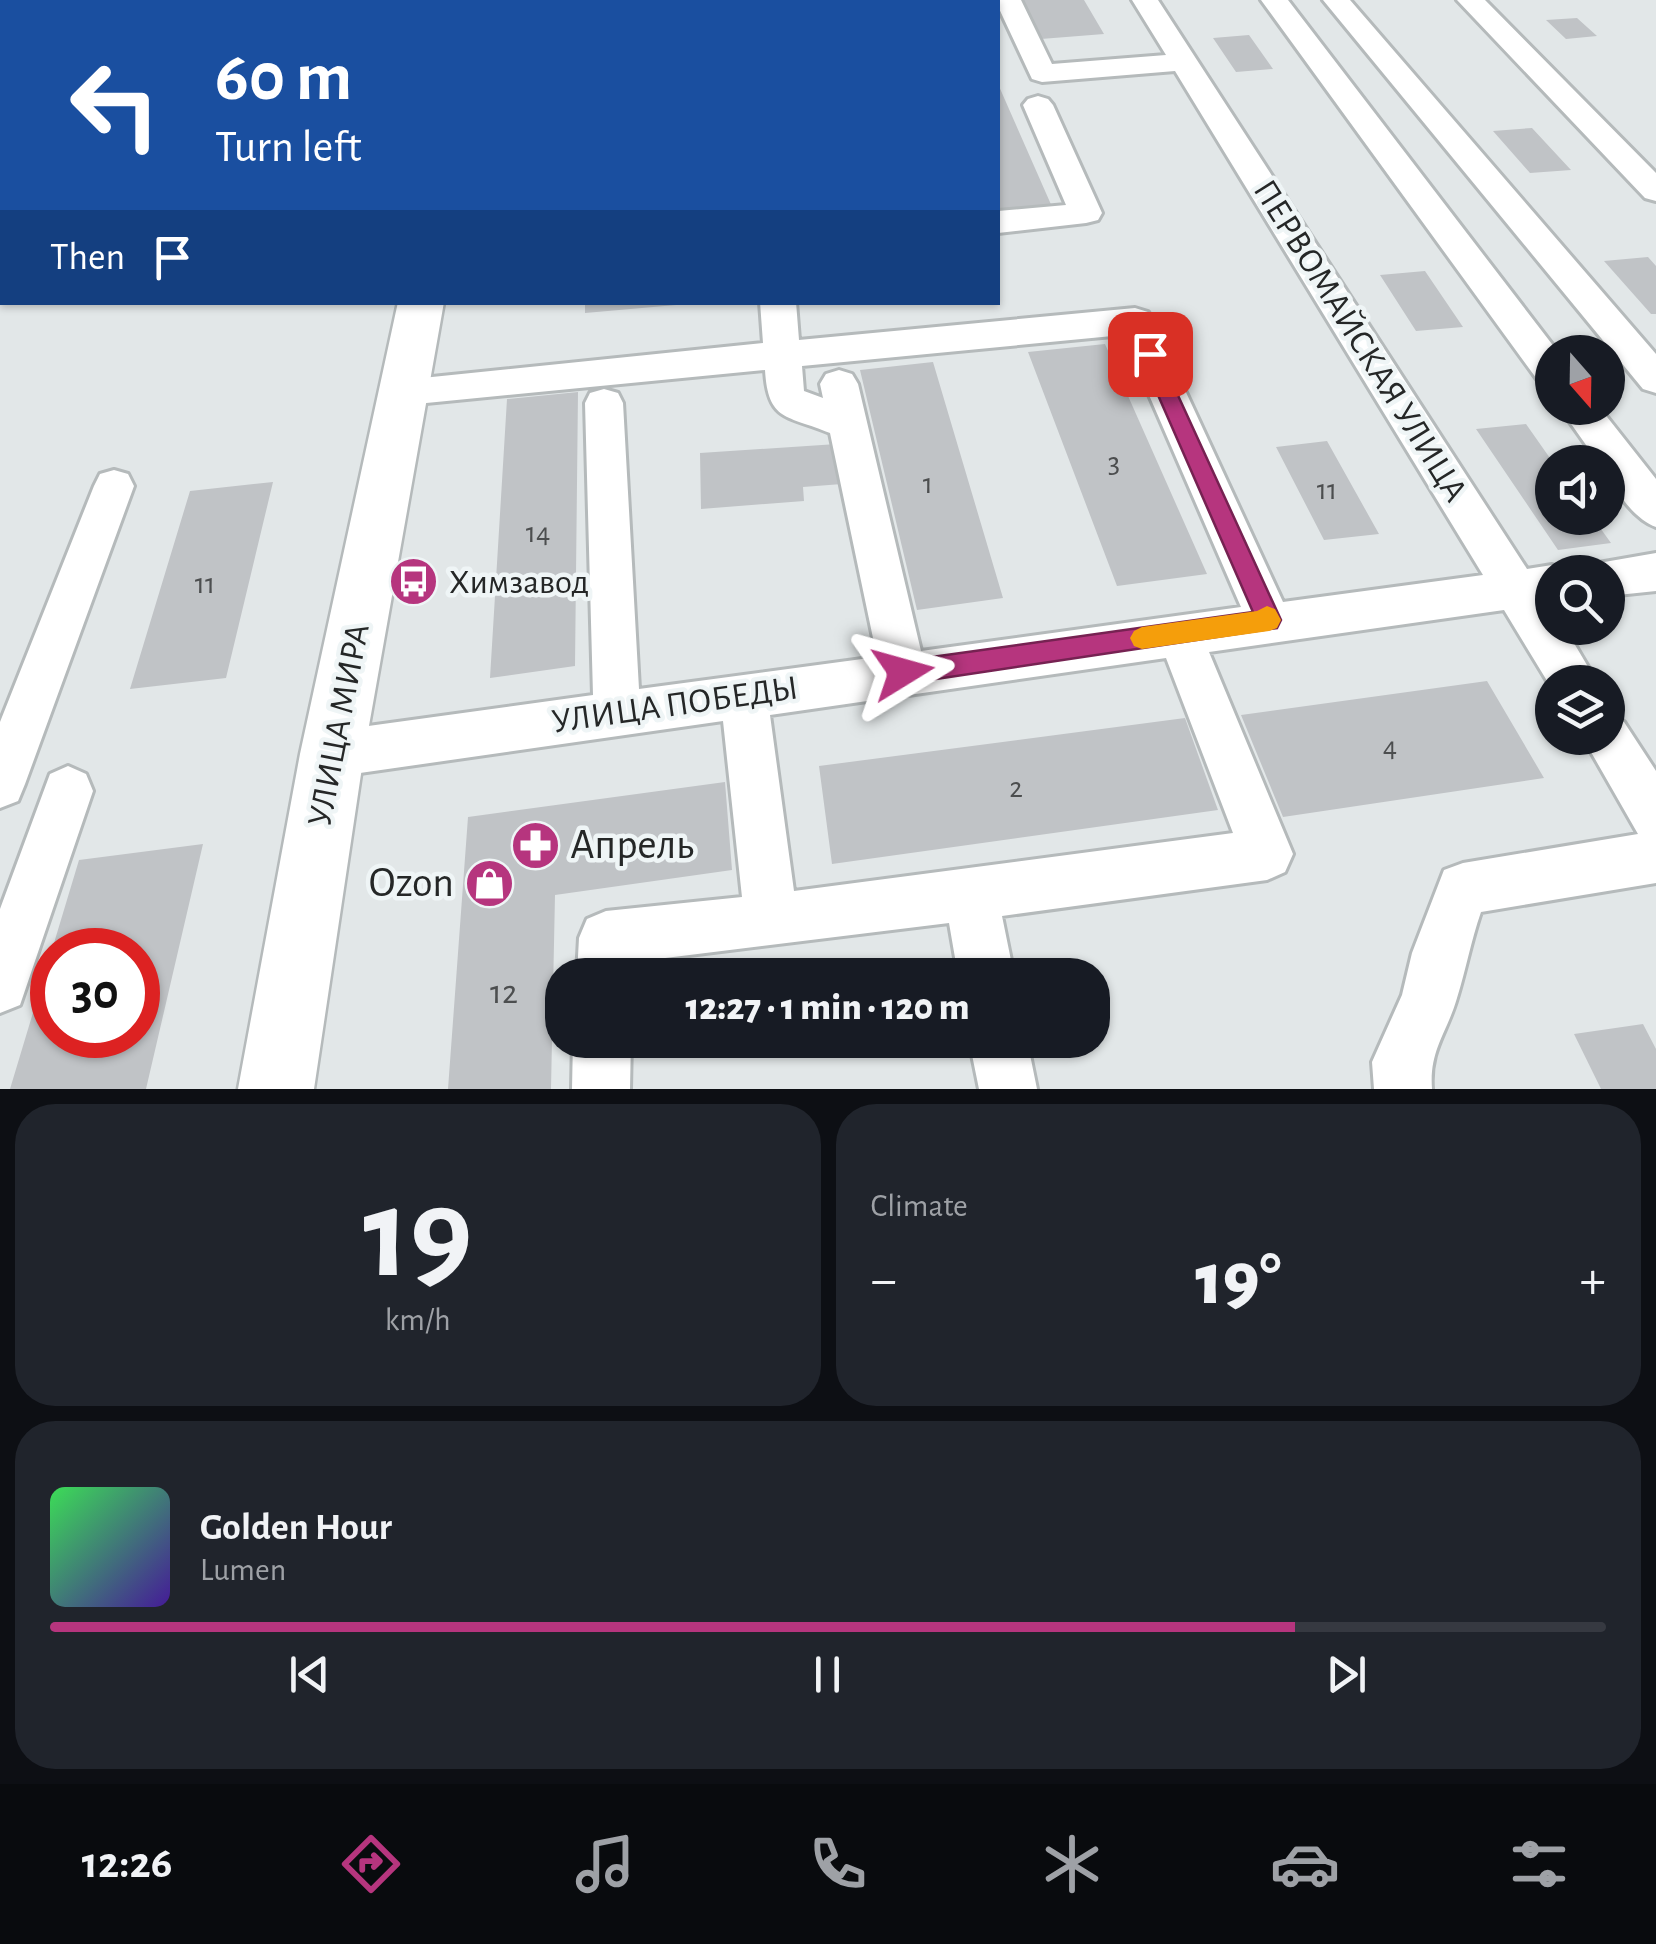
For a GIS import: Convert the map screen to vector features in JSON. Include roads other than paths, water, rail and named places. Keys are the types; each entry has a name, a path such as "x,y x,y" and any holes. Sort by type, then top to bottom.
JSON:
{"main road":[{"name":"УЛИЦА МИРА","path":"276,1089 332,754 420,305"}],"street":[{"path":"1008,0 1042,73 1184,62"},
{"name":"ПЕРВОМАЙСКАЯ УЛИЦА","path":"1145,0 1534,586 1567,665"},
{"path":"1274,0 1535,349"},
{"path":"1336,0 1656,379"},
{"path":"1470,0 1656,191"},
{"path":"1000,222 1086,213 1038,104"},
{"path":"778,305 786,399 843,404 903,672"},
{"path":"406,391 1135,321 1269,620"},
{"path":"604,403 617,713"},
{"path":"1593,425 1656,510"},
{"path":"0,784 114,486"},
{"path":"1625,575 1656,572"},
{"name":"УЛИЦА ПОБЕДЫ","path":"332,754 1269,620 1534,586"},
{"path":"605,958 606,938 971,896 1267,854 1178,633"},
{"path":"744,695 771,921"},
{"path":"1618,755 1656,816"},
{"path":"0,985 68,791"},
{"path":"1403,1089 1401,1062 1429,999 1439,953 1463,889 1656,857"},
{"path":"971,896 983,958"},
{"path":"601,1089 602,1058"},
{"path":"1002,1058 1008,1089"}],"place":[{"name":"Химзавод","path":"414,582"},
{"name":"Апрель","path":"535,845"},
{"name":"Ozon","path":"489,883"}]}
